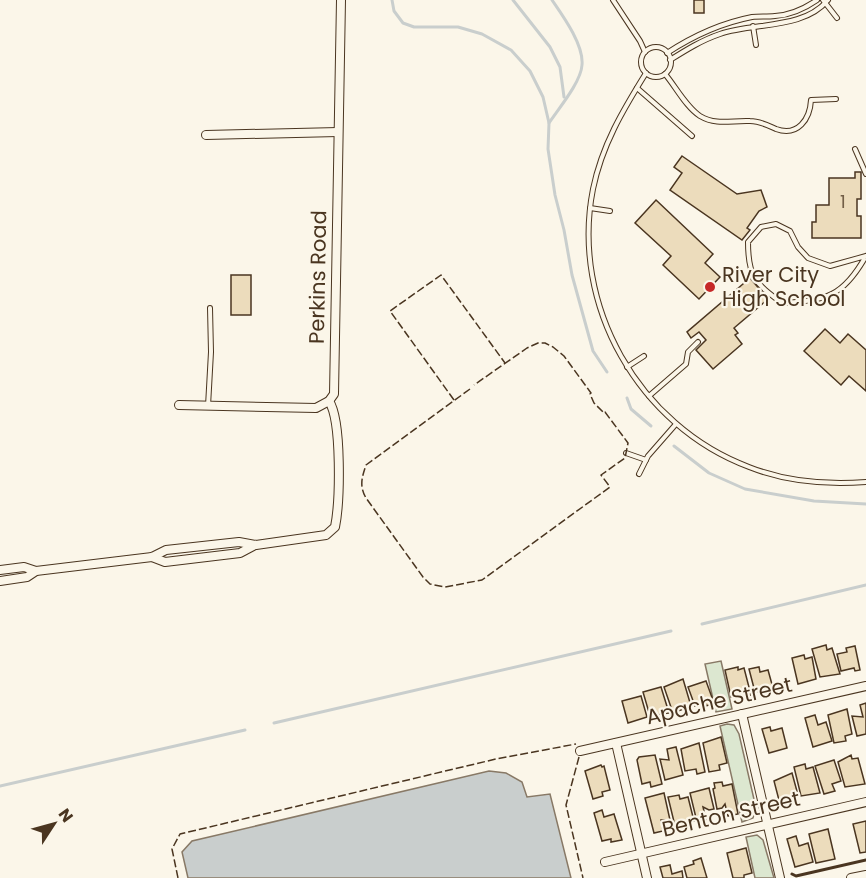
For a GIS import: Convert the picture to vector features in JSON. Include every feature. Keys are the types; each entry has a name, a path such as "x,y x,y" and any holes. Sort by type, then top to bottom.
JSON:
{"street":[{"name":"Perkins Road","path":"328,401 334,394 341,0"},
{"path":"206,135 338,132"},
{"path":"0,570 24,567 36,571 152,557 165,562 240,553 256,545 326,535 335,527 338,510 337,435 333,408 328,401 316,408 179,405"},
{"path":"0,581 27,577 36,571"},
{"name":"Apache Street","path":"580,751 866,686"},
{"path":"742,714 780,878"},
{"path":"616,743 647,878"},
{"name":"Benton Street","path":"605,862 866,802"},
{"path":"851,878 866,875"}],"lane":[{"path":"613,0 645,52"},
{"path":"667,53 700,33 725,24 754,17 801,11 817,0"},
{"path":"670,60 718,34 797,20 813,12 825,1 837,18"},
{"path":"753,26 756,45"},
{"path":"658,48 667,53 670,66 664,74 655,77 646,73 641,65 645,52 658,48"},
{"path":"646,73 624,107 606,143 590,208 589,246 595,291 606,325 627,367 649,396 676,424 698,441 724,456 764,472 811,482 866,482"},
{"path":"664,74 698,115 710,121 725,123 749,120 762,122 778,130 794,129 804,123 807,118 811,100 836,99"},
{"path":"637,88 692,136"},
{"path":"855,149 866,174"},
{"path":"590,208 610,211"},
{"path":"776,224 790,231 798,247 808,258 830,266 866,256 855,275 838,292 817,301 782,303 761,287 748,266 748,242 760,227 776,224"},
{"path":"208,406 211,352 210,308"},
{"path":"649,396 686,364 688,352 698,342"},
{"path":"627,367 644,356"},
{"path":"639,474 646,460 676,424"},
{"path":"626,453 646,460"}],"green space":[{"path":"721,661 732,709 716,712 705,664"},
{"path":"734,725 739,734 756,808 753,818 742,822 720,726"},
{"path":"757,835 763,840 774,878 755,878 746,837"}],"shaded area":[{"path":"489,771 506,773 522,782 527,797 550,794 571,878 188,878 182,852 192,841"}],"building":[{"path":"694,0 704,0 704,13 694,13"},
{"path":"682,156 737,194 761,190 767,207 759,211 747,228 750,230 742,240 670,190 682,173 674,167"},
{"path":"855,172 861,172 861,199 857,199 857,216 861,216 861,238 812,238 812,222 816,222 816,205 829,205 829,178 855,178"},
{"path":"656,200 713,254 705,263 720,277 699,299 663,265 671,256 635,223"},
{"path":"231,275 251,275 251,315 231,315"},
{"path":"750,278 768,299 734,328 738,333 735,335 742,344 713,369 696,350 706,340 699,332 691,338 687,332"},
{"path":"825,329 840,343 848,334 866,350 866,391 849,376 841,385 804,351"},
{"path":"826,645 827,650 832,648 840,674 820,677 812,649"},
{"path":"855,646 860,670 855,671 854,668 841,671 837,654 847,652 846,648"},
{"path":"804,655 805,659 812,657 816,679 798,684 792,658"},
{"path":"738,667 738,670 744,668 751,695 731,697 725,670"},
{"path":"759,667 760,672 768,670 773,688 755,692 749,669"},
{"path":"683,679 691,706 673,713 664,687"},
{"path":"706,681 714,703 706,706 705,702 695,706 688,687"},
{"path":"661,687 669,713 650,716 643,692"},
{"path":"641,696 647,717 628,723 622,701"},
{"path":"866,703 866,734 857,736 852,716 863,717 860,705"},
{"path":"847,709 852,734 845,736 846,741 834,743 828,715"},
{"path":"815,715 818,725 826,722 832,741 813,747 805,718"},
{"path":"770,727 771,731 782,728 787,748 769,753 762,729"},
{"path":"721,737 727,763 719,765 720,770 709,772 703,743"},
{"path":"699,743 705,772 697,774 696,769 685,771 681,749"},
{"path":"676,747 683,775 665,780 660,759 669,760 667,749"},
{"path":"655,755 662,784 651,787 650,782 642,784 637,760 639,757"},
{"path":"851,755 852,759 858,758 865,784 845,787 838,762"},
{"path":"834,760 841,781 832,784 835,791 824,794 815,766"},
{"path":"805,764 806,769 813,767 820,793 801,796 794,767"},
{"path":"604,766 610,790 602,792 603,796 593,799 585,771"},
{"path":"792,773 798,795 787,798 788,802 780,804 774,781"},
{"path":"722,782 723,786 732,784 738,814 728,816 725,804 722,808 717,809 714,783"},
{"path":"709,788 714,809 709,810 703,807 706,820 697,822 690,793"},
{"path":"664,793 670,820 661,820 663,831 654,833 645,798"},
{"path":"679,795 680,799 688,797 694,821 691,824 675,826 668,797"},
{"path":"602,810 604,817 614,814 622,840 602,841 594,813"},
{"path":"866,821 866,852 860,853 853,824"},
{"path":"828,829 835,859 816,863 809,834"},
{"path":"796,836 799,846 808,843 813,862 795,867 787,839"},
{"path":"746,848 752,873 744,875 744,878 733,878 727,853"},
{"path":"701,858 707,878 687,878 684,867 694,864 693,861"},
{"path":"670,865 672,874 682,871 683,878 663,878 660,867"}],"waterway":[{"path":"392,0 394,11 403,23 414,27 458,27 482,34 511,50 530,71 543,97 549,123 548,149 572,275 593,351 607,372"},
{"path":"513,0 550,47 560,67 564,97"},
{"path":"549,123 574,87 582,65 582,57 576,40 552,0"},
{"path":"627,398 631,409 651,426"},
{"path":"674,446 709,473 745,489 814,501 866,504"},
{"path":"702,624 866,585"},
{"path":"274,723 671,631"},
{"path":"0,786 245,730"}],"fence":[{"path":"454,400 390,311 441,275 505,363"},
{"path":"470,389 366,465 363,474 362,489 366,498 423,577 430,584 445,587 482,580 610,487 601,475 625,458 628,443 605,412 594,403 591,393 564,356 545,343 538,343 527,348 474,385"},
{"path":"178,878 172,849 180,834 496,759 576,744"},
{"path":"579,757 566,805 583,878"}],"wall":[{"path":"792,874 796,876 866,860"}],"place":[{"name":"River City High School","path":"710,287"}]}
